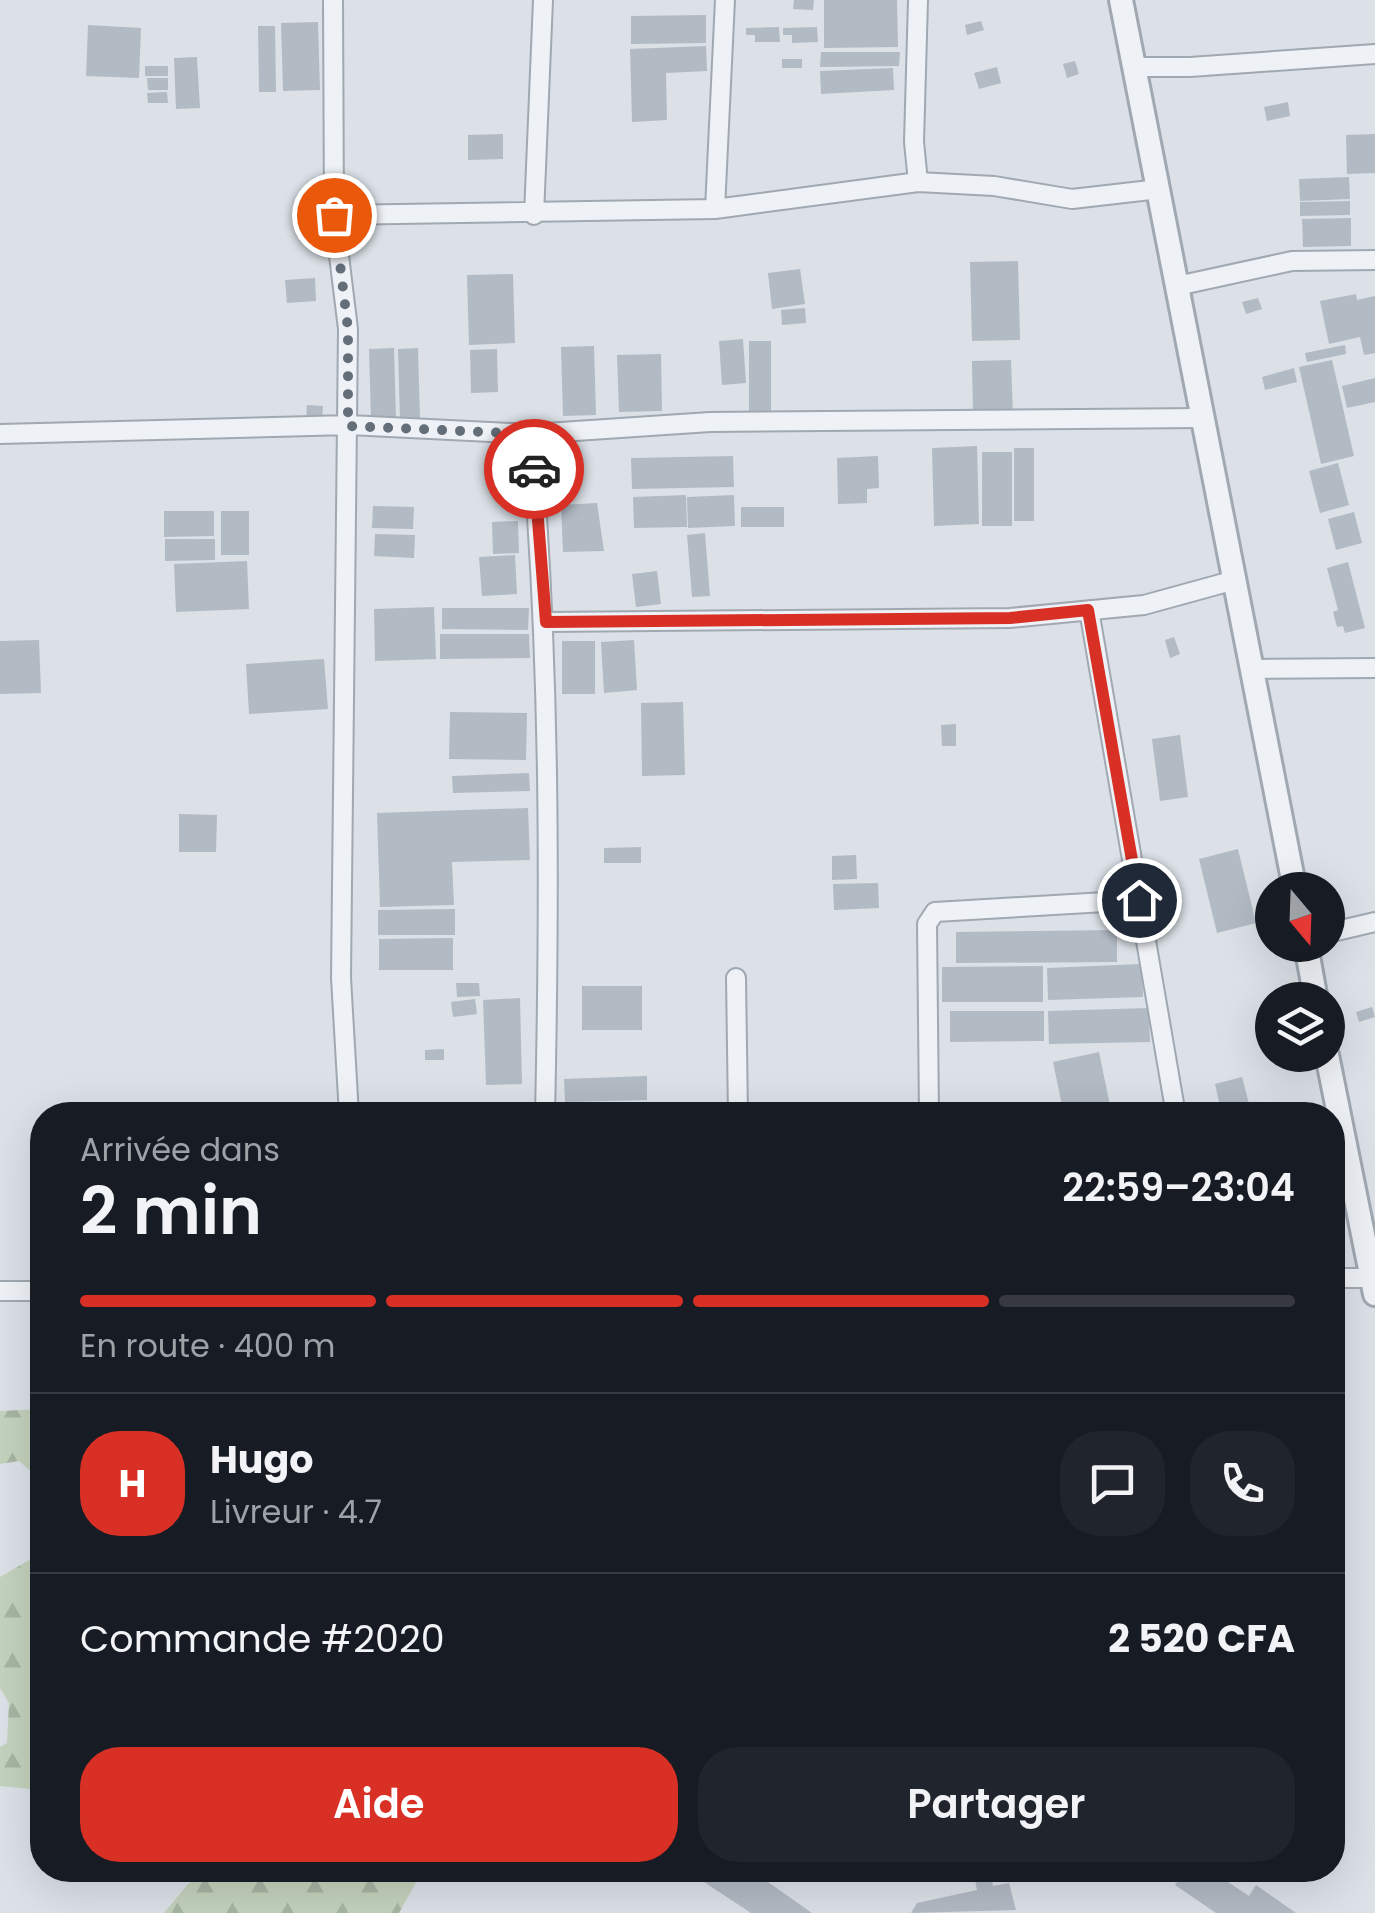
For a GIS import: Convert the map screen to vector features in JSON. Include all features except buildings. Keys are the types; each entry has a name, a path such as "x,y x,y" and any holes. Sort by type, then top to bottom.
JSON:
{"street":[{"path":"333,0 334,215 348,329 341,978 348,1102"},
{"path":"534,215 543,0"},
{"path":"715,209 724,0"},
{"path":"918,0 914,142 918,182"},
{"path":"1121,0 1292,872"},
{"path":"1134,67 1190,68 1375,54"},
{"path":"334,215 534,215 715,209 918,182 994,186 1072,199 1160,190"},
{"path":"1177,286 1292,261 1375,260"},
{"path":"0,434 348,426 531,434 710,422 1204,418"},
{"path":"531,434 546,622 551,855 545,1102"},
{"path":"546,622 1010,618 1144,604 1235,580"},
{"path":"1088,610 1174,1102"},
{"path":"1253,669 1375,668"},
{"path":"929,1102 928,924 936,912 1139,900"},
{"path":"1345,928 1375,922"},
{"path":"736,978 738,1102"},
{"path":"1331,1072 1337,1102"},
{"path":"1345,1142 1373,1286 1345,1281"},
{"path":"0,1292 30,1291"}],"green space":[{"path":"30,1410 30,1471 19,1461 0,1464 0,1411"},
{"path":"30,1560 30,1789 0,1786 0,1747 7,1743 9,1703 0,1688 0,1577"},
{"path":"416,1882 399,1913 164,1913 188,1884"}],"way so far":[{"path":"334,215 348,329 348,426 531,434 534,469"}],"route":[{"path":"534,469 546,622 1010,618 1088,610 1139,900"}]}
